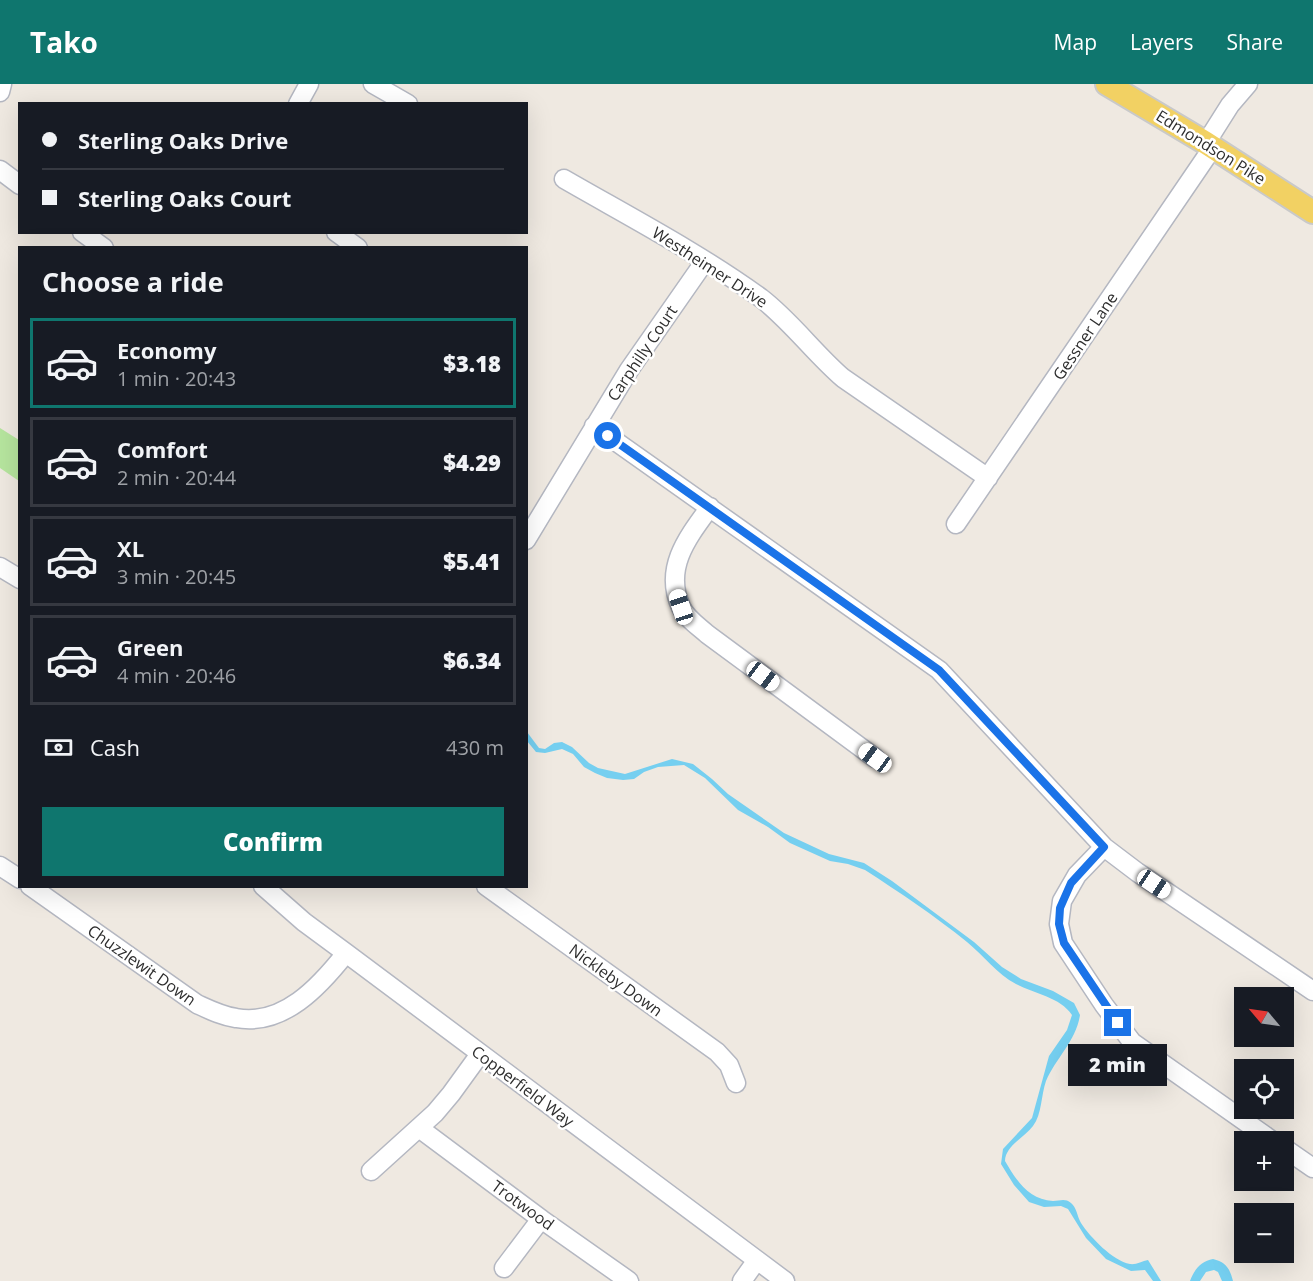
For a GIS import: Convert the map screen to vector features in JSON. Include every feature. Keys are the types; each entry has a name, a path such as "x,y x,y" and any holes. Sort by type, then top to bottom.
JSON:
{"main road":[{"name":"Edmondson Pike","path":"1107,84 1210,145 1313,212"}],"street":[{"path":"0,92 2,84"},
{"path":"299,102 309,84"},
{"path":"373,84 404,102"},
{"name":"Gessner Lane","path":"956,524 1210,145 1230,105 1248,84"},
{"path":"0,170 18,184"},
{"name":"Westheimer Drive","path":"564,179 705,261 773,308 824,362 843,378 988,478"},
{"path":"85,234 101,246"},
{"path":"339,234 355,246"},
{"name":"Carphilly Court","path":"528,537 647,342 705,261"},
{"path":"594,426 939,670 1104,847 1137,872 1313,991"},
{"path":"710,507 688,537 678,558 675,583 681,607 688,617 707,634 875,758"},
{"path":"0,567 18,578"},
{"path":"1104,847 1077,875 1062,901 1059,924 1064,943 1104,1005 1132,1042 1258,1131"},
{"path":"0,866 18,878"},
{"name":"Chuzzlewit Down","path":"33,888 197,1004 238,1019 269,1017 283,1012 330,974 346,953"},
{"name":"Copperfield Way","path":"265,888 346,953 785,1281"},
{"name":"Nickleby Down","path":"489,888 717,1052 729,1065 736,1083"},
{"path":"371,1171 444,1103 480,1054"},
{"name":"Trotwood","path":"419,1128 629,1281"},
{"path":"1294,1155 1313,1168"},
{"path":"504,1268 541,1219"},
{"path":"742,1281 757,1260"}],"green space":[{"path":"0,428 18,439 18,480 0,468"}],"water":[{"path":"528,733 539,748 545,749 554,743 562,742 572,747 598,768 625,774 672,759 693,764 728,794 784,833 829,854 864,863 974,942 1002,967 1021,979 1053,991 1074,1003 1080,1015 1078,1024 1046,1081 1036,1121 1008,1151 1005,1161 1019,1182 1030,1193 1044,1200 1069,1201 1075,1207 1085,1229 1102,1248 1130,1264 1148,1260 1161,1281 1153,1281 1145,1270 1131,1271 1106,1259 1086,1238 1068,1209 1061,1206 1044,1207 1029,1202 1014,1185 1001,1164 1003,1149 1032,1118 1049,1056 1067,1030 1072,1015 1067,1009 1054,1000 1009,980 955,932 865,870 830,861 790,843 738,810 705,778 684,765 658,767 634,779 623,780 607,778 595,773 584,767 573,754 562,749 545,753 536,752 528,742"},
{"path":"1213,1259 1227,1267 1233,1281 1222,1281 1218,1272 1214,1270 1206,1272 1200,1281 1190,1281 1199,1267"}],"route":[{"path":"608,436 939,670 1104,847 1077,875 1066,891 1060,908 1059,924 1064,943 1118,1023"}]}
